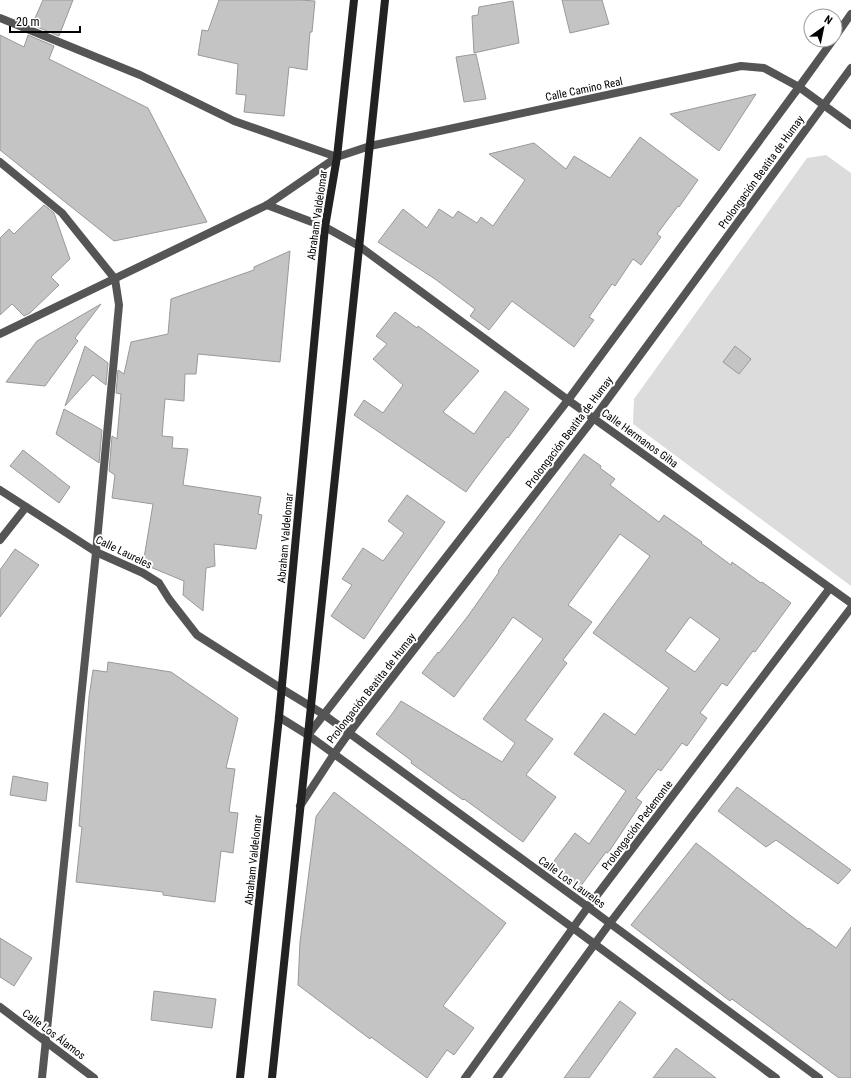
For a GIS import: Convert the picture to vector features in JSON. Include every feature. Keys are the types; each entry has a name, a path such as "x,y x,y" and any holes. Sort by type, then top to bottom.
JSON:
{"main road":[{"name":"Abraham Valdelomar","path":"240,1078 282,689 325,227 337,157 354,0"},
{"path":"272,1078 385,0"}],"street":[{"path":"843,25 851,14"},
{"path":"1,20 140,75 234,122 337,157"},
{"name":"Prolongación Beatita de Humay","path":"308,735 568,400 826,48"},
{"name":"Calle Camino Real","path":"0,334 267,205 337,157 370,146 741,66 764,68 799,87 851,125"},
{"name":"Prolongación Beatita de Humay","path":"300,806 334,754 594,418 851,68"},
{"path":"0,162 62,213 115,279 119,305 96,552 42,1078"},
{"name":"Calle Hermanos Giha","path":"267,205 325,227 359,246 568,400 851,603"},
{"name":"Calle Laureles","path":"0,490 96,552 143,573 160,583 169,599 197,635 310,707"},
{"path":"0,540 26,507"},
{"name":"Prolongación Pedemonte","path":"465,1078 588,907 830,588"},
{"path":"497,1078 610,923 851,608"},
{"name":"Calle Los Laureles","path":"310,707 323,714 610,923 819,1078"},
{"path":"279,717 308,735 776,1078"},
{"name":"Calle Los Álamos","path":"0,1007 94,1078"}],"shaded area":[{"path":"826,155 851,173 851,586 633,424 634,399 807,158"}],"building":[{"path":"43,0 73,0 59,36 32,25"},
{"path":"219,0 315,1 312,32 310,32 307,70 289,67 284,116 244,112 246,95 236,94 238,64 198,55 202,30 208,31"},
{"path":"562,0 602,0 609,24 570,33"},
{"path":"513,1 519,43 474,53 472,16 478,15 479,7"},
{"path":"0,35 24,47 28,35 54,46 49,59 148,108 207,222 114,241 0,150"},
{"path":"476,54 486,99 464,102 456,57"},
{"path":"756,94 719,151 670,114"},
{"path":"640,137 698,180 657,234 661,237 641,265 633,259 615,286 612,284 589,317 594,320 574,347 512,301 489,330 470,316 475,309 435,279 378,242 403,209 427,228 439,209 453,218 458,211 477,223 481,217 493,226 525,180 489,154 534,143 566,169 574,156 610,178"},
{"path":"44,205 54,213 70,259 51,277 59,285 30,313 24,316 12,304 0,315 0,238 9,229 14,234"},
{"path":"290,251 280,362 198,354 196,374 185,374 184,401 165,399 162,436 173,437 172,448 188,449 183,485 261,497 258,514 262,515 256,549 214,544 215,566 206,568 203,611 183,595 184,581 143,564 153,504 112,498 115,475 109,471 112,436 117,439 121,394 116,393 118,370 124,374 131,342 168,334 171,299 254,270 254,267"},
{"path":"101,304 75,338 78,341 45,386 6,382 37,341"},
{"path":"395,312 417,328 418,326 479,371 443,412 474,434 505,391 529,409 466,492 354,415 364,400 383,413 403,385 373,359 387,344 376,336"},
{"path":"85,346 108,363 106,385 93,375 65,406"},
{"path":"735,346 751,359 739,374 723,362"},
{"path":"64,409 102,430 99,463 56,434"},
{"path":"23,450 70,487 59,503 10,466"},
{"path":"584,454 601,466 600,468 615,479 610,485 659,522 664,515 731,565 732,562 791,603 755,652 753,651 727,686 722,683 700,713 707,718 687,746 682,743 661,771 658,769 636,798 642,802 608,853 606,852 580,887 551,865 575,833 589,844 626,791 574,754 604,713 635,735 669,688 593,633 650,556 620,534 568,605 592,622 563,660 567,663 525,720 553,739 526,775 556,797 523,842 411,763 412,761 376,734 401,701 502,762 515,743 483,719 543,639 513,617 454,697 422,673 468,616 499,572 498,571","holes":["690,617 720,639 695,672 665,651"]},
{"path":"407,495 445,522 364,639 331,616 352,585 342,579 363,548 383,561 404,533 388,521"},
{"path":"15,549 39,565 0,617 0,570"},
{"path":"108,662 171,672 238,718 226,768 235,769 229,812 238,813 233,853 221,851 215,902 163,895 163,892 76,882 82,827 79,826 89,697 93,670 107,672"},
{"path":"13,776 48,783 46,801 10,795"},
{"path":"737,787 851,870 838,884 776,840 766,847 718,811"},
{"path":"334,792 506,923 443,1006 474,1028 454,1055 447,1050 427,1078 371,1037 370,1039 298,985 300,942 316,817"},
{"path":"696,843 808,929 809,928 836,948 851,927 851,1078 839,1078 732,999 730,1001 631,925"},
{"path":"0,938 32,958 14,986 0,977"},
{"path":"154,991 216,999 212,1028 151,1020"},
{"path":"620,1001 636,1013 589,1078 564,1078"},
{"path":"676,1048 716,1078 653,1078"}]}
